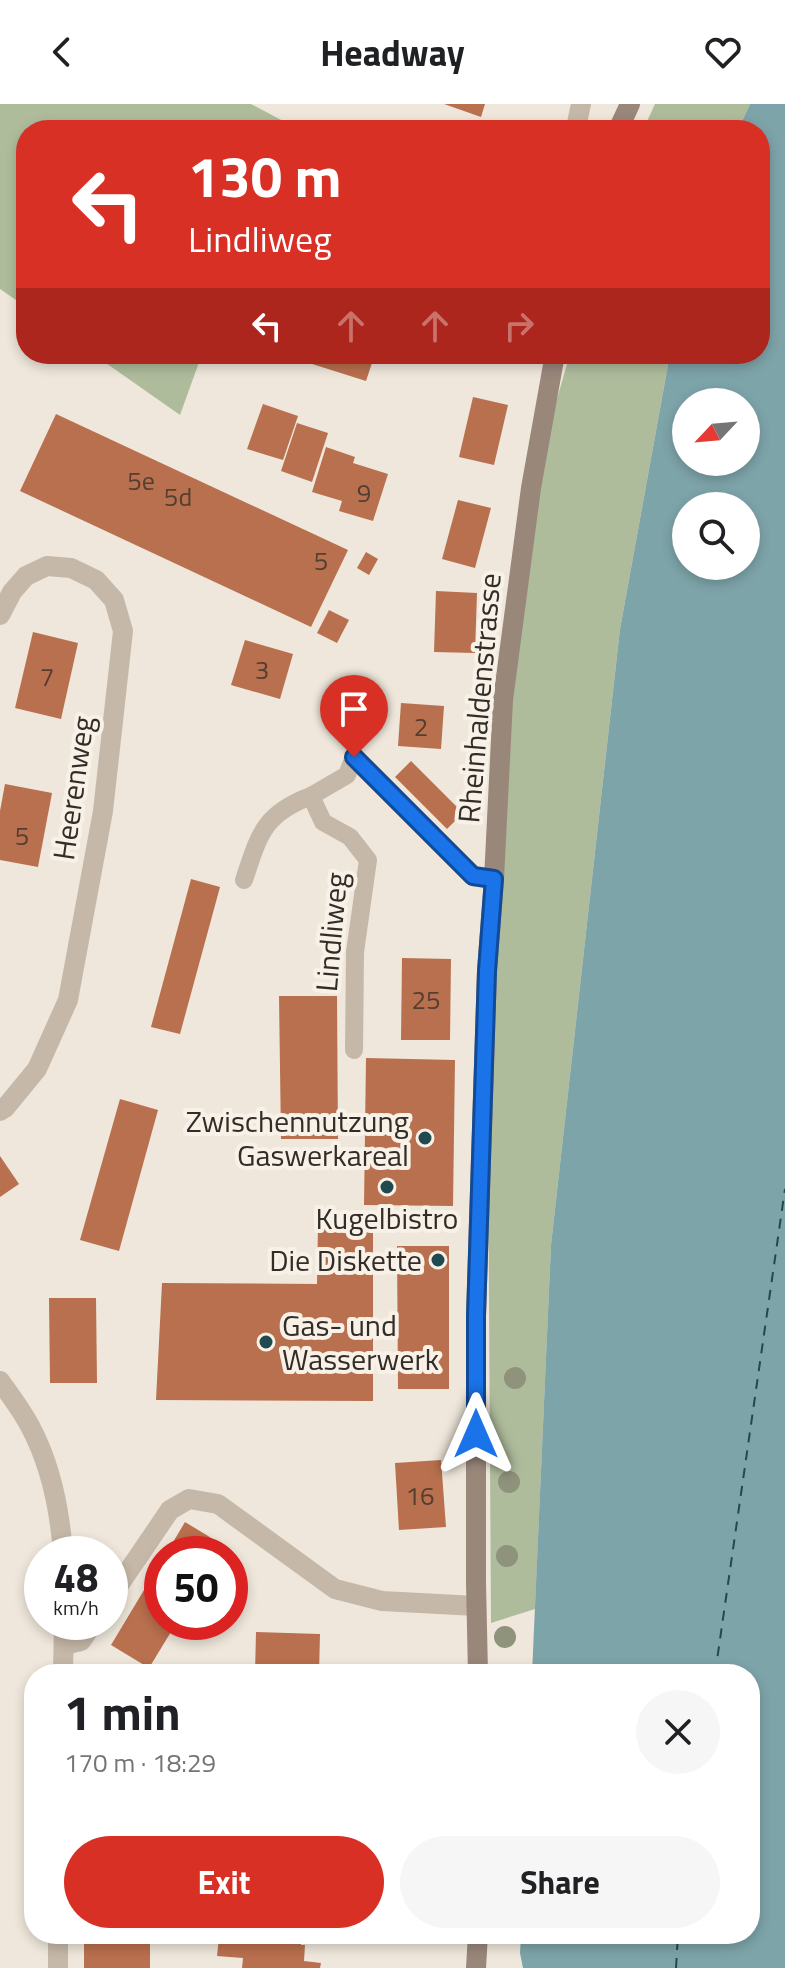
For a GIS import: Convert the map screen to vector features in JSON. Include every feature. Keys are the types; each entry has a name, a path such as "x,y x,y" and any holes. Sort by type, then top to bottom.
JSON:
{"main road":[{"name":"Rheinhaldenstrasse","path":"478,1664 476,1316 487,971 503,700 531,488 553,364"},
{"path":"476,1968 477,1944"}],"street":[{"name":"Heerenweg","path":"0,615 12,592 26,576 47,566 71,568 96,580 114,600 123,631 103,811 68,1000 37,1069 0,1111"},
{"path":"354,757 473,876 494,879"},
{"path":"0,1381 31,1428 52,1483 62,1536"},
{"path":"128,1572 170,1510 189,1499 218,1504 335,1589 382,1601 476,1606"},
{"path":"63,1664 64,1640"},
{"path":"64,1645 82,1640"},
{"path":"58,1944 58,1968"}],"lane":[{"path":"244,880 263,828 284,807 311,796 347,775 354,757"},
{"name":"Lindliweg","path":"311,796 323,822 350,837 368,860 355,952 354,1050"}],"green space":[{"path":"0,104 251,104 281,120 16,120 16,300 0,289"},
{"path":"655,104 750,104 743,120 648,120"},
{"path":"107,364 198,364 180,415"},
{"path":"567,364 668,364 620,629 551,1245 535,1609 491,1623 487,971 531,488"}],"water":[{"path":"750,104 785,104 785,1968 523,1968 520,1944 760,1944 760,1664 532,1664 551,1245 620,629 668,364 770,364 770,120 743,120"}],"building":[{"path":"444,104 485,104 481,117"},
{"path":"312,364 372,364 366,381"},
{"path":"473,397 508,405 494,465 459,457"},
{"path":"263,404 298,416 283,460 247,449"},
{"path":"56,414 348,550 311,627 20,491"},
{"path":"297,423 328,433 312,482 281,471"},
{"path":"326,447 355,457 353,463 388,474 373,521 339,511 342,501 312,492"},
{"path":"458,500 491,508 475,568 442,559"},
{"path":"366,552 378,559 369,575 357,568"},
{"path":"436,591 477,593 475,653 434,652"},
{"path":"329,610 349,620 337,643 317,633"},
{"path":"33,632 78,643 61,719 15,708"},
{"path":"245,640 293,654 280,699 231,685"},
{"path":"401,703 444,706 441,749 398,746"},
{"path":"411,761 463,813 447,829 395,777"},
{"path":"5,784 52,793 38,867 0,860 0,811"},
{"path":"191,879 220,887 180,1034 151,1027"},
{"path":"402,958 451,959 450,1040 401,1040"},
{"path":"279,996 337,996 338,1139 281,1139"},
{"path":"366,1058 455,1060 453,1206 364,1205"},
{"path":"120,1099 158,1110 119,1251 80,1240"},
{"path":"0,1156 19,1184 0,1197"},
{"name":"Gas- und Wasserwerk","path":"318,1224 373,1224 373,1401 156,1400 162,1283 317,1284"},
{"path":"397,1246 449,1246 449,1389 398,1389"},
{"path":"49,1298 96,1298 97,1383 50,1383"},
{"path":"441,1460 446,1527 399,1530 395,1463"},
{"path":"185,1522 208,1536 177,1536"},
{"path":"144,1590 144,1640 166,1640 151,1664 142,1664 111,1645 114,1640 128,1640 128,1617"},
{"path":"256,1632 320,1634 319,1664 255,1664"},
{"path":"84,1944 150,1944 150,1968 84,1968"},
{"path":"218,1944 301,1944 305,1945 304,1961 321,1963 320,1968 242,1968 243,1958 217,1956"}],"ferry route":[{"path":"716,1664 785,1189"},
{"path":"676,1968 677,1944"}],"place":[{"name":"Zwischennutzung Gaswerkareal","path":"425,1138"},
{"name":"Kugelbistro","path":"387,1187"},
{"name":"Die Diskette","path":"438,1260"},
{"name":"Gas- und Wasserwerk","path":"266,1342"}],"route":[{"path":"354,757 473,876 494,879 487,971 476,1316 476,1434"}]}
